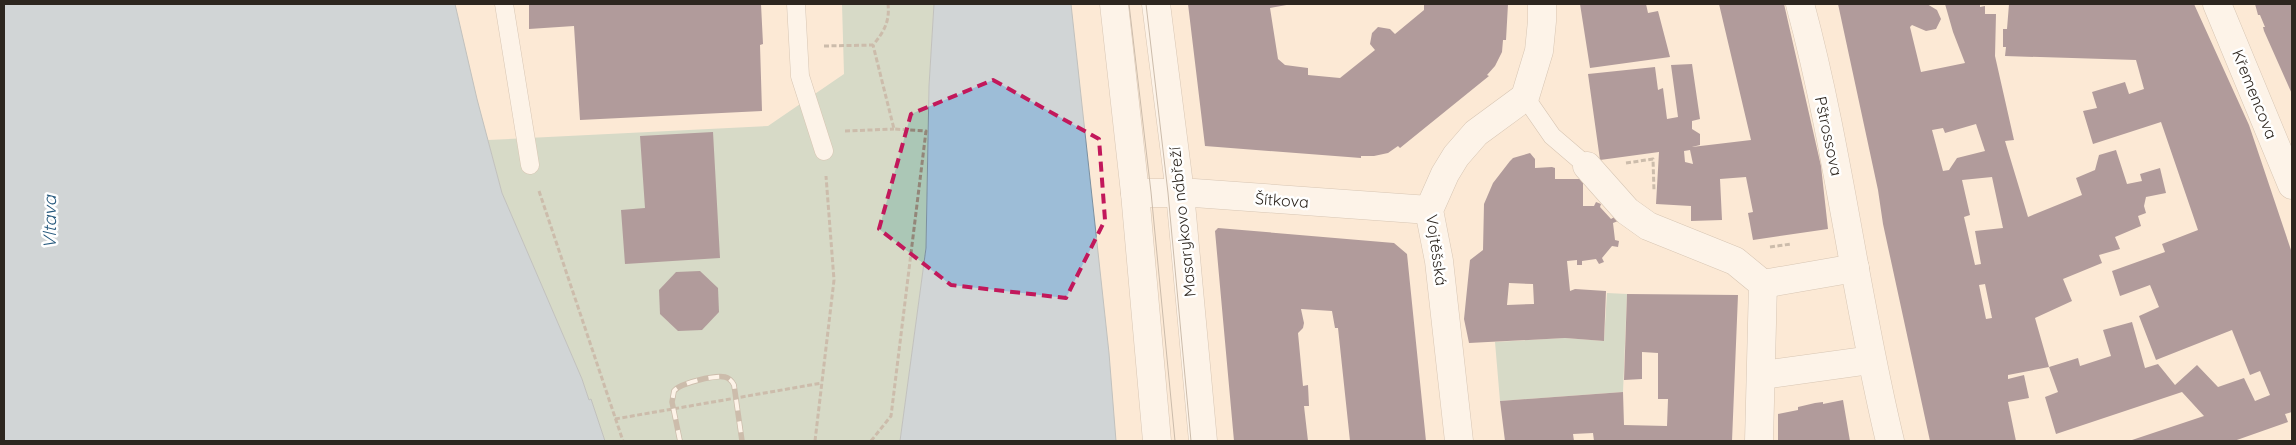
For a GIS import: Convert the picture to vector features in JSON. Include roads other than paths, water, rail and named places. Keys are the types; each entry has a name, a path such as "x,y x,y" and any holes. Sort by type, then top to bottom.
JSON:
{"street":[{"path":"1114,4 1135,193 1157,441"},
{"name":"Masarykovo nábřeží","path":"1156,4 1180,193 1203,441"},
{"path":"1525,97 1539,51 1542,4"},
{"name":"Pštrossova","path":"1800,4 1841,191 1871,360 1890,441"},
{"name":"Křemencova","path":"2217,4 2292,185"},
{"name":"Vojtěšská","path":"1459,441 1439,260 1429,210 1445,174 1456,156 1476,133 1525,97"},
{"path":"1587,166 1627,211 1648,226 1735,260 1764,284 1854,268"},
{"name":"Šítkova","path":"1135,193 1180,193 1429,210"},
{"path":"1760,441 1764,284"},
{"path":"1762,374 1871,360"}],"lane":[{"path":"504,4 530,165"},
{"path":"796,4 800,76 824,151"},
{"path":"1525,97 1552,136 1587,166"}],"water":[{"name":"Vltava","path":"4,4 455,4 477,99 502,193 582,379 589,400 591,399 605,441 4,441"},
{"path":"934,4 1071,4 1109,353 1116,441 900,441 926,248 929,86"}],"tram line":[{"path":"1129,4 1151,192 1175,441"},
{"path":"1146,4 1168,193 1191,441"}],"railway":[{"path":"680,441 672,402 674,391 683,385 706,378 720,377 728,378 734,385 742,441"}]}
